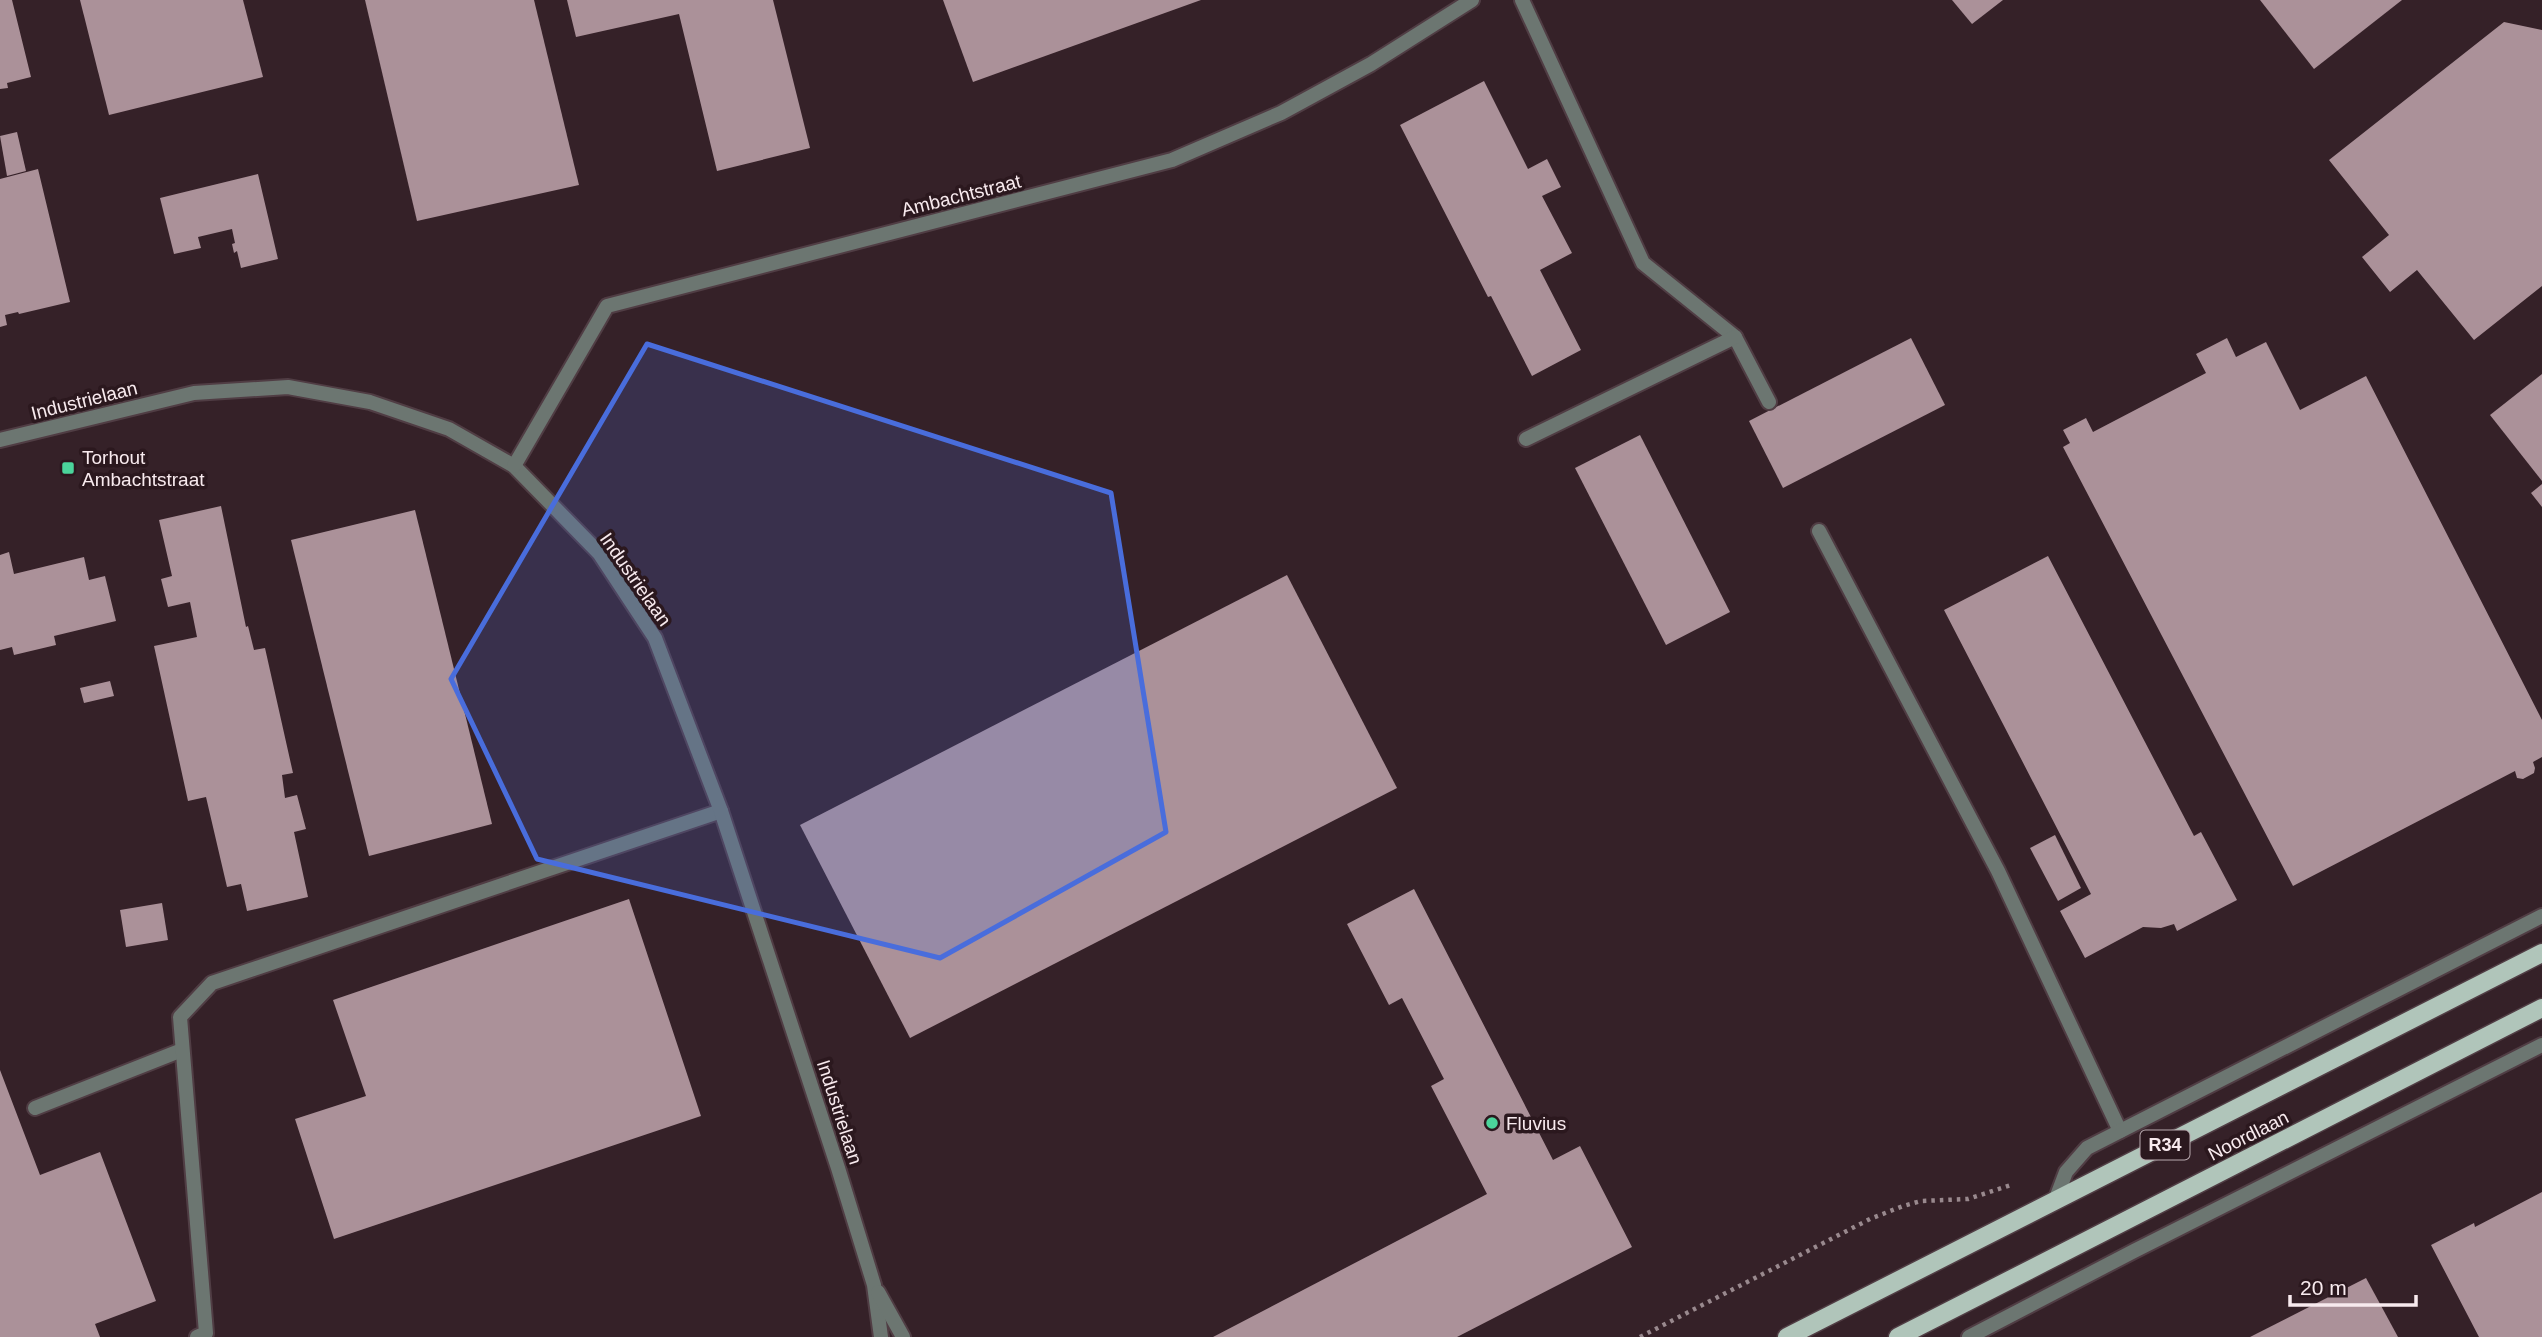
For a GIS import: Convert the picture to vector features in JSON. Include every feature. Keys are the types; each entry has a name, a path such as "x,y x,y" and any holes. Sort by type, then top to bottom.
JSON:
{"main road":[{"name":"Noordlaan","path":"1787,1337 2542,953"},
{"name":"Noordlaan","path":"1898,1337 2542,1007"}],"street":[{"name":"Ambachtstraat","path":"514,466 607,306 1172,160 1281,113 1371,64 1472,0"},
{"path":"1522,0 1643,262 1735,337 1769,402"},
{"path":"1526,439 1735,337"},
{"name":"Industrielaan","path":"0,440 194,393 288,387 370,402 449,429 514,466 599,553 655,638 721,811 834,1154 874,1285 881,1337"},
{"path":"1818,531 1998,871 2120,1131"},
{"path":"197,1337 206,1333 180,1017 212,983 721,811"},
{"path":"2055,1201 2066,1172 2087,1148 2542,916"},
{"path":"1969,1337 2542,1045"},
{"path":"35,1108 183,1050"},
{"name":"Industrielaan","path":"874,1285 903,1337"}],"path":[{"path":"1640,1337 1870,1219 1903,1206 1921,1201 1968,1199 2018,1182 2066,1172"}],"highlighted area":[{"path":"647,344 1111,493 1166,832 940,958 537,859 451,679"}],"building":[{"path":"0,0 12,0 31,77 7,83 8,88 0,89"},
{"path":"80,0 243,0 263,77 109,115"},
{"path":"365,0 534,0 579,185 417,221"},
{"path":"567,0 773,0 810,148 717,171 679,14 576,37"},
{"path":"943,0 1201,0 973,82"},
{"path":"1952,0 2003,0 1972,24"},
{"path":"2260,0 2402,0 2314,69"},
{"path":"2504,22 2542,30 2542,286 2474,340 2417,270 2390,292 2362,257 2389,235 2329,160"},
{"path":"1484,81 1528,169 1547,159 1561,187 1542,196 1572,253 1540,270 1581,350 1532,376 1491,296 1488,297 1400,125"},
{"path":"17,132 26,171 7,176 0,136"},
{"path":"38,169 70,302 5,315 7,325 0,327 0,179"},
{"path":"258,174 278,259 241,268 237,251 234,253 232,229 198,237 201,248 174,254 160,198"},
{"path":"1911,338 1945,405 1783,488 1749,421"},
{"path":"2227,338 2236,357 2266,342 2300,410 2366,376 2542,720 2542,757 2533,762 2534,773 2523,779 2517,778 2515,771 2293,886 2063,447 2070,443 2063,430 2086,418 2093,432 2206,373 2196,354"},
{"path":"2542,374 2542,481 2490,415"},
{"path":"1640,435 1730,612 1666,645 1575,468"},
{"path":"2542,484 2542,507 2531,493"},
{"path":"221,506 246,627 248,626 254,650 265,648 293,773 282,775 285,798 297,795 306,829 294,832 308,897 247,911 241,884 227,887 206,797 188,801 154,646 197,637 190,602 168,607 161,579 172,576 159,520"},
{"path":"415,510 492,824 369,856 291,540"},
{"path":"9,552 14,574 84,557 89,580 105,576 116,621 54,636 56,645 14,655 12,647 0,650 0,555"},
{"path":"2048,556 2194,836 2201,832 2237,900 2177,931 2174,924 2161,928 2143,927 2085,958 2060,911 2091,894 1944,610"},
{"path":"1287,575 1397,788 910,1038 800,825"},
{"path":"110,681 114,696 84,703 80,688"},
{"path":"2055,835 2081,888 2058,901 2030,848"},
{"name":"Fluvius","path":"1414,889 1553,1160 1580,1146 1632,1247 1457,1337 1213,1337 1487,1194 1431,1086 1444,1079 1402,998 1389,1005 1347,924"},
{"path":"629,899 701,1116 334,1239 295,1119 366,1096 333,1000"},
{"path":"162,903 168,940 126,947 120,910"},
{"path":"0,1070 40,1175 100,1152 156,1301 95,1324 100,1337 0,1337"},
{"path":"2542,1192 2542,1337 2479,1337 2431,1245 2474,1223 2475,1227"},
{"path":"2366,1278 2398,1337 2250,1337"}],"place":[{"name":"Torhout Ambachtstraat","path":"68,468"},
{"name":"Fluvius","path":"1492,1123"}]}
